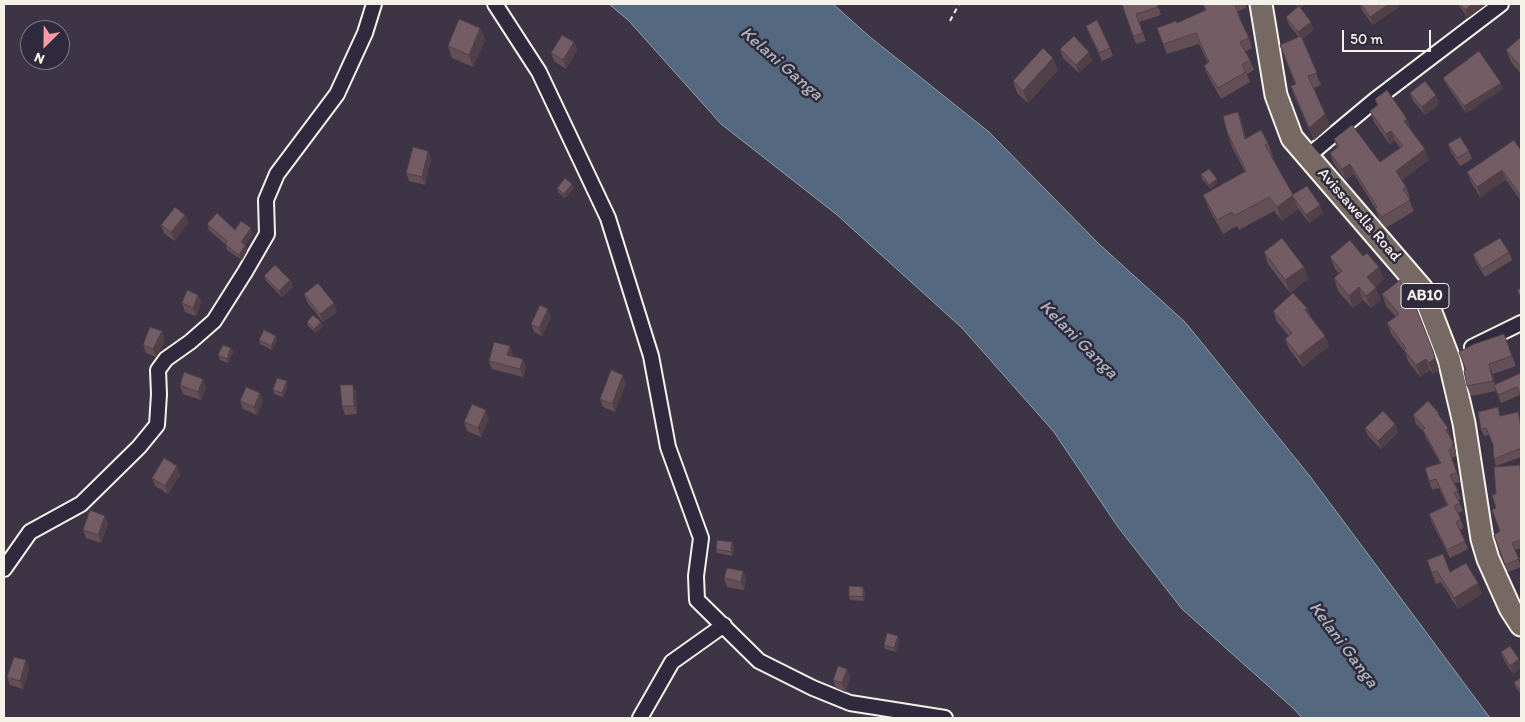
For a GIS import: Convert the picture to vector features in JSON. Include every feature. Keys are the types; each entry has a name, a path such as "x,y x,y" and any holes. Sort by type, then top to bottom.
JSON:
{"main road":[{"name":"Avissawella Road","path":"1261,4 1276,95 1292,138 1422,289 1449,359 1464,423 1482,539 1488,559 1510,608 1521,625"}],"street":[{"path":"4,569 30,532 81,504 139,447 157,425 158,370 166,359 190,342 214,321 245,272 266,234 266,200 278,174 336,94 365,33 374,4"},
{"path":"495,4 540,72 608,218 651,356 668,447 701,538 696,576 697,600 759,661 813,688 850,703 945,718"},
{"path":"1308,156 1375,100 1501,4"},
{"path":"1449,359 1521,323"},
{"path":"640,718 672,662 724,625"}],"path":[{"path":"950,22 959,4"}],"water":[{"name":"Kelani Ganga","path":"609,4 833,4 870,37 989,132 1099,244 1185,322 1309,475 1490,718 1302,718 1182,609 1118,527 1054,432 962,328 836,214 721,124 629,21"}],"building":[{"path":"1122,4 1157,4 1158,7 1136,14 1143,33 1133,36"},
{"path":"1203,4 1235,4 1249,38 1240,42 1250,60 1242,65 1246,72 1218,88 1204,66 1209,62 1196,33 1163,44 1157,28 1176,21 1177,23 1206,10"},
{"path":"1361,4 1389,4 1370,17"},
{"path":"1460,4 1473,4 1465,10"},
{"path":"1299,6 1311,22 1298,32 1286,17"},
{"path":"459,19 480,28 469,55 448,46"},
{"path":"1097,20 1110,48 1099,53 1086,26"},
{"path":"562,35 574,42 563,60 551,53"},
{"path":"1074,36 1089,52 1076,65 1060,49"},
{"path":"1301,36 1317,73 1308,76 1325,114 1309,128 1291,86 1296,84 1280,45"},
{"path":"1521,37 1521,67 1506,50"},
{"path":"1043,48 1053,58 1023,91 1013,81"},
{"path":"1479,51 1501,83 1464,106 1443,78"},
{"path":"1425,81 1436,95 1422,107 1410,93"},
{"path":"1387,90 1407,119 1404,121 1425,149 1396,171 1406,187 1403,189 1410,200 1382,217 1375,209 1377,207 1350,164 1342,169 1330,153 1339,146 1334,139 1352,125 1380,162 1403,146 1391,131 1386,134 1370,111 1378,105 1375,99"},
{"path":"1238,112 1245,139 1261,130 1268,143 1265,145 1293,195 1277,207 1269,197 1234,216 1232,212 1217,220 1203,195 1246,171 1227,132 1223,116"},
{"path":"1460,137 1469,151 1457,158 1448,144"},
{"path":"1514,140 1521,151 1521,196 1502,170 1477,187 1467,172"},
{"path":"413,147 428,151 422,177 406,173"},
{"path":"1209,169 1217,179 1209,185 1201,174"},
{"path":"565,178 572,184 564,194 557,188"},
{"path":"1307,186 1320,205 1306,215 1292,195"},
{"path":"175,207 185,215 171,232 161,225"},
{"path":"217,213 235,230 241,221 251,228 241,242 245,245 239,255 225,244 227,241 207,224"},
{"path":"1282,238 1304,267 1285,280 1264,252"},
{"path":"1500,238 1509,252 1482,269 1473,254"},
{"path":"1350,240 1363,256 1367,253 1379,267 1367,277 1376,288 1366,296 1359,287 1349,296 1334,278 1342,271 1330,257"},
{"path":"275,265 290,280 279,291 264,276"},
{"path":"1400,280 1410,293 1407,295 1415,305 1433,351 1435,358 1429,363 1426,359 1416,365 1387,323 1399,314 1382,294"},
{"path":"318,283 334,303 320,314 304,294"},
{"path":"1521,288 1521,298 1517,290"},
{"path":"187,290 198,295 193,308 182,303"},
{"path":"1293,293 1307,308 1305,310 1325,336 1299,356 1285,339 1292,333 1273,311"},
{"path":"540,305 548,309 539,328 531,324"},
{"path":"313,315 321,322 314,329 307,322"},
{"path":"150,327 162,331 153,349 143,345"},
{"path":"264,330 276,336 271,346 259,340"},
{"path":"1504,334 1512,356 1489,364 1493,381 1467,386 1464,371 1466,370 1459,352 1474,344"},
{"path":"494,342 510,346 507,355 523,359 520,369 489,361"},
{"path":"223,345 231,348 227,359 218,355"},
{"path":"611,370 623,375 612,404 600,399"},
{"path":"184,372 203,379 198,392 180,385"},
{"path":"1521,373 1521,398 1517,387 1498,395 1494,385"},
{"path":"277,378 287,381 282,393 273,390"},
{"path":"340,385 353,385 354,406 342,406"},
{"path":"246,387 260,393 254,407 240,401"},
{"path":"1428,401 1439,413 1448,428 1446,430 1453,442 1453,447 1449,450 1457,473 1450,475 1458,491 1454,493 1460,503 1454,506 1461,519 1456,522 1465,541 1447,550 1429,514 1448,505 1436,479 1429,481 1425,468 1441,463 1423,430 1425,428 1413,415"},
{"path":"472,404 486,410 478,428 464,422"},
{"path":"1498,407 1500,416 1518,412 1521,427 1521,448 1494,459 1494,447 1486,428 1481,429 1478,412"},
{"path":"1383,411 1395,424 1378,441 1365,428"},
{"path":"164,458 177,466 165,486 152,478"},
{"path":"1520,465 1521,540 1512,543 1519,559 1505,565 1494,535 1500,531 1492,510 1496,508 1492,495 1496,494 1494,467"},
{"path":"90,510 105,516 98,535 83,530"},
{"path":"717,540 732,542 731,552 716,549"},
{"path":"1443,554 1450,572 1466,563 1478,583 1454,598 1437,571 1432,573 1427,560"},
{"path":"727,568 743,571 741,582 724,578"},
{"path":"849,586 863,587 863,597 849,596"},
{"path":"887,633 898,636 894,648 884,645"},
{"path":"1510,646 1519,659 1510,666 1501,652"},
{"path":"14,657 26,660 20,681 7,677"},
{"path":"838,666 847,669 842,683 833,680"},
{"path":"1521,677 1521,691 1514,683"}]}
